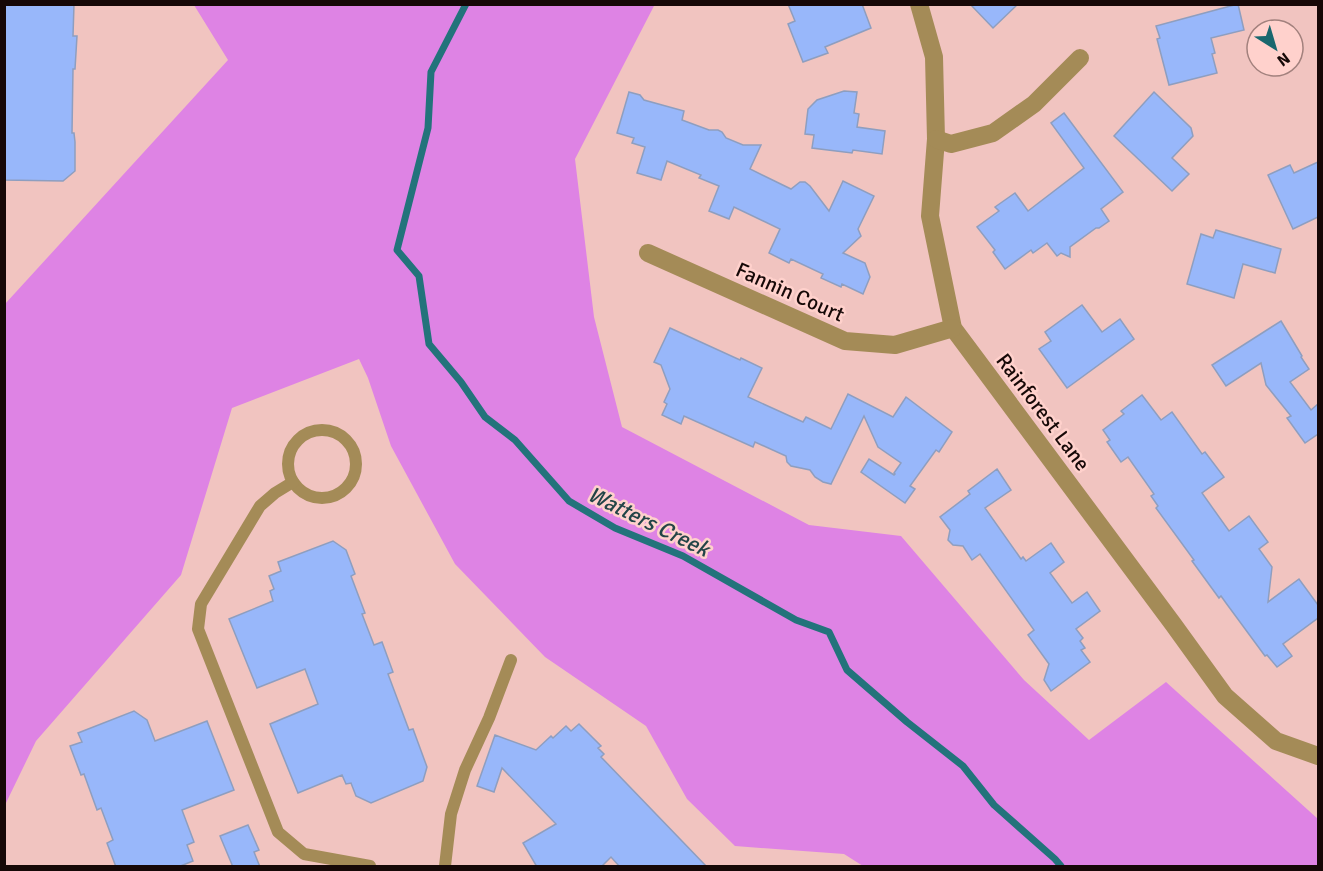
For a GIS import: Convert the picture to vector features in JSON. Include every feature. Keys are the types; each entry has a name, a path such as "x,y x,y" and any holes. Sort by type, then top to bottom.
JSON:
{"street":[{"name":"Rainforest Lane","path":"919,4 934,57 936,139 930,216 953,327 1225,696 1276,741 1318,756"},
{"path":"936,139 951,144 993,133 1034,104 1080,58"},
{"name":"Fannin Court","path":"648,253 845,341 895,345 953,327"}],"lane":[{"path":"325,429 343,437 350,444 355,455 354,476 347,487 338,494 325,498 313,497 301,491 293,482 288,466 289,454 295,443 304,435 325,429"},
{"path":"293,482 260,506 201,604 198,630 278,831 304,854 342,864 370,867"},
{"path":"445,867 451,814 465,770 489,718 511,660"}],"shaded area":[{"path":"655,4 575,159 594,317 622,427 809,525 901,536 1024,680 1089,740 1166,682 1318,819 1318,866 863,866 844,854 735,846 687,799 646,726 545,657 455,564 391,446 368,378 359,359 232,408 181,575 36,741 5,805 5,304 228,60 194,5"}],"building":[{"path":"4,4 74,4 73,36 77,36 75,69 73,69 72,133 74,133 75,142 75,171 63,181 4,180"},
{"path":"788,4 862,4 871,28 825,47 828,53 803,62 788,24 795,21"},
{"path":"970,4 1018,4 993,28"},
{"path":"1238,4 1244,30 1211,38 1217,73 1169,85 1157,39 1160,38 1156,26"},
{"path":"844,91 857,92 854,113 859,114 857,127 885,131 882,154 812,148 814,135 805,134 808,109 817,100"},
{"path":"629,92 640,95 644,100 684,111 682,120 709,130 718,130 726,138 743,145 761,145 750,169 791,189 800,182 805,182 829,211 843,181 874,196 858,229 861,236 843,253 865,263 870,277 863,294 842,284 841,287 821,278 823,274 791,259 789,263 769,253 780,229 734,207 729,219 709,211 719,186 699,178 701,175 667,161 661,180 637,173 645,147 632,143 634,138 617,133"},
{"path":"1154,92 1191,128 1193,136 1172,158 1189,174 1172,191 1114,136"},
{"path":"1064,113 1123,192 1101,209 1109,221 1070,247 1070,257 1061,253 1057,256 1047,243 1033,253 1031,250 1005,269 993,252 995,250 977,227 999,211 995,207 1015,193 1028,211 1084,168 1051,123"},
{"path":"1318,162 1318,217 1293,229 1268,175 1290,165 1294,173"},
{"path":"1216,230 1281,249 1275,273 1243,264 1234,298 1187,284 1201,234 1213,238"},
{"path":"1082,305 1102,332 1120,319 1134,339 1067,388 1039,349 1051,341 1045,332"},
{"path":"1281,321 1309,369 1290,382 1311,410 1318,404 1318,434 1305,443 1287,418 1291,416 1266,385 1261,363 1226,386 1212,365"},
{"path":"670,328 762,368 748,397 803,422 806,417 831,429 848,394 893,417 906,397 952,432 939,452 936,450 910,486 915,489 905,503 861,472 869,459 894,475 901,463 878,447 864,416 831,484 823,482 810,470 791,466 786,456 755,442 753,447 684,416 681,424 662,415 667,404 664,402 670,389 661,365 654,362"},
{"path":"1142,395 1161,420 1172,412 1202,454 1205,452 1224,477 1202,493 1229,531 1249,516 1268,542 1259,549 1272,567 1268,602 1299,579 1318,605 1318,618 1283,644 1292,656 1277,667 1267,655 1265,656 1192,561 1194,560 1156,508 1158,506 1151,496 1154,494 1128,457 1121,462 1107,442 1110,440 1103,430 1124,414 1121,411"},
{"path":"997,469 1011,490 985,508 1021,559 1023,557 1026,561 1051,543 1064,562 1050,573 1072,603 1087,592 1100,611 1076,629 1083,638 1080,641 1085,648 1081,650 1090,662 1051,691 1044,680 1049,664 1028,635 1034,630 980,554 972,560 963,546 953,545 948,540 950,530 940,517 970,494 968,491"},
{"path":"333,541 346,550 355,574 351,576 365,613 362,614 374,645 382,642 393,672 388,674 409,730 413,729 427,767 423,781 371,803 356,796 351,783 346,784 342,775 298,793 270,724 318,704 305,669 257,688 229,619 273,601 270,591 274,589 269,576 281,571 278,562"},
{"path":"134,711 147,720 155,741 207,721 234,790 182,810 194,842 187,845 193,861 178,867 116,867 107,843 113,840 101,808 97,810 84,774 81,775 70,746 82,742 78,733"},
{"path":"579,724 601,746 598,748 604,754 601,757 707,867 620,867 611,857 601,867 537,867 523,843 556,824 502,768 494,792 477,786 495,735 536,750 566,726 571,731"},
{"path":"248,825 259,850 254,852 260,867 233,867 220,836"}],"waterway":[{"name":"Watters Creek","path":"466,4 431,72 428,128 397,250 419,276 429,344 461,382 485,417 515,440 569,501 615,528 683,556 796,620 829,632 847,670 907,722 963,766 994,805 1061,866"}]}
